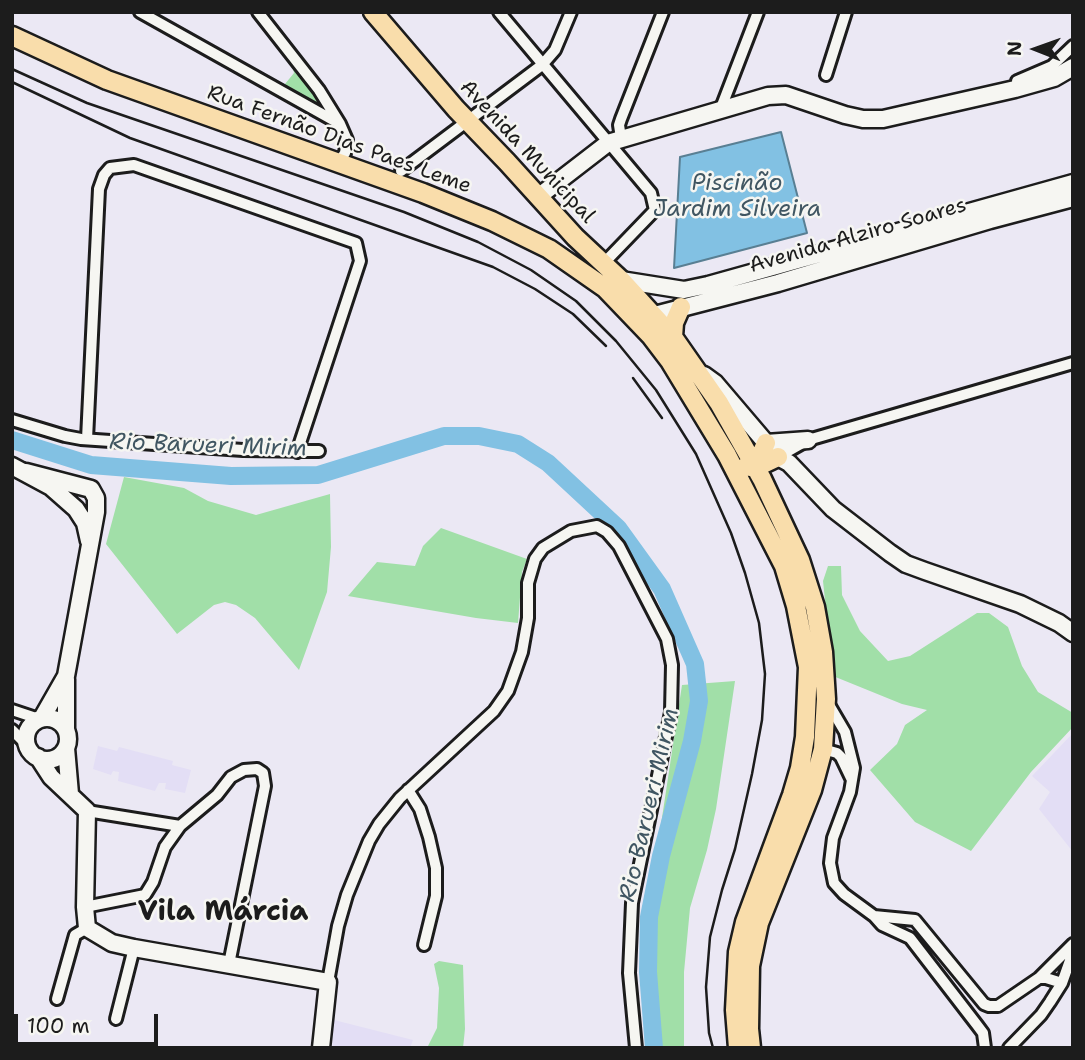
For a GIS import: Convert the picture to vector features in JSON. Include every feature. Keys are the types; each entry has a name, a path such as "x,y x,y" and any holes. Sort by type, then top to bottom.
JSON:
{"main road":[{"name":"Avenida Municipal","path":"373,12 456,109 673,337 698,372 765,486 792,563"},
{"name":"Rua Fernão Dias Paes Leme","path":"12,36 107,80 339,162 492,221 549,249 605,288 670,361 792,563"},
{"path":"603,264 605,288"},
{"path":"673,337 674,323 681,307"},
{"path":"727,455 755,468 781,461"},
{"path":"765,486 781,461"},
{"path":"738,1048 735,985 738,952 745,922 792,795 805,737 805,649 792,563"},
{"path":"751,1048 750,966 759,923 812,790 823,749 826,699 823,652 815,607 792,563"},
{"path":"805,649 814,665 817,697 815,735 816,741 823,749"}],"street":[{"path":"140,12 340,124"},
{"path":"258,12 326,100 340,124 347,140 345,153 339,162"},
{"path":"499,12 542,65 614,140 651,192 655,210 603,264"},
{"path":"401,171 542,65 555,50 571,12"},
{"path":"614,140 663,12"},
{"path":"721,108 758,12"},
{"path":"825,75 846,12"},
{"path":"996,93 1011,83 1052,66 1073,46"},
{"path":"538,197 614,140 768,96 786,94 845,115 883,119 1054,78 1073,67"},
{"path":"315,110 321,112 326,100"},
{"path":"86,439 99,189 110,168 134,165 356,243 360,261 297,452"},
{"name":"Avenida Alziro Soares","path":"621,280 669,289 696,288 1069,194"},
{"name":"Avenida Alziro Soares","path":"633,317 655,316 778,283 1069,194"},
{"path":"781,461 808,440 1073,363"},
{"path":"698,372 715,383 825,514 890,564 919,579 1030,617 1073,646"},
{"path":"12,420 65,436 86,439 297,452 320,451"},
{"path":"781,461 799,452 808,440"},
{"path":"781,461 833,509 906,564 1020,604 1073,632"},
{"path":"19,469 51,487 76,509 85,523 90,544"},
{"path":"19,469 91,489 96,498 96,512 66,676 66,730"},
{"path":"321,1048 328,982 338,926 365,850 388,811 494,711 508,691 522,652 528,618 528,583 535,559 543,548 571,531 597,526 607,532 619,546 667,639 672,665 671,712 631,910 629,973 636,1048"},
{"path":"26,744 29,728 41,719 66,676"},
{"path":"826,699 845,732 854,768 833,838 831,873 834,883 882,925 910,938 982,1033 985,1048"},
{"path":"12,710 41,719 54,719 63,725 68,736 66,748 70,794"},
{"path":"12,730 38,757 51,777 86,811 180,826"},
{"path":"38,757 51,759 66,748"},
{"path":"823,749 841,757 852,781"},
{"path":"85,907 145,895 150,890 165,847 180,826 217,795 231,777 244,770 257,769 265,778 229,964"},
{"path":"408,790 420,809 436,868 436,896 424,945"},
{"path":"86,811 87,928"},
{"path":"874,916 915,920 984,1004 989,1006 998,1006 1039,978 1073,944"},
{"path":"87,928 112,943 134,948 328,982"},
{"path":"57,999 75,935 87,928"},
{"path":"116,1019 134,948"},
{"path":"1009,1048 1041,1015 1062,983 1073,952"},
{"path":"1039,978 1062,983"}],"shaded area":[{"path":"1073,733 1073,852 1039,809 1050,792 1032,776"},
{"path":"98,746 117,751 119,747 173,761 172,765 191,770 185,793 165,789 166,783 159,783 155,791 118,781 119,772 113,771 111,775 93,769"},
{"path":"334,1020 413,1040 410,1048 332,1048"}],"green space":[{"path":"292,65 324,102 319,108 277,85 285,84 294,73"},
{"path":"124,477 184,488 208,501 256,515 330,494 331,547 327,592 299,670 255,618 236,605 225,602 214,605 177,634 106,544"},
{"path":"441,528 527,559 522,572 518,623 348,596 377,562 415,566 423,546"},
{"path":"828,566 841,566 842,595 860,631 888,661 910,656 977,613 989,613 1008,627 1022,666 1038,692 1073,713 1073,727 1031,772 971,851 915,822 870,770 897,744 905,725 927,710 902,704 833,676 823,581"},
{"path":"735,681 716,809 690,908 684,972 684,1048 645,1048 644,937 682,685"},
{"path":"439,961 463,965 463,1048 427,1048 437,1028 439,988 434,964"}],"water":[{"name":"Piscinão Jardim Silveira","path":"781,132 807,233 674,268 680,157"}],"waterway":[{"name":"Rio Barueri Mirim","path":"12,440 91,465 231,476 318,475 444,436 479,436 518,444 548,463 618,528 662,589 695,664 699,701 692,741 661,856 649,917 648,972 654,1048"}],"railway":[{"path":"12,69 87,103 404,212 478,242 531,270 576,301 616,341 656,390 696,454 731,533 759,623 765,674 762,720 752,774 735,849 710,937 706,987 709,1033 713,1048"},
{"path":"12,82 130,138 493,267 535,289 573,314 606,346"},
{"path":"633,378 662,418"}],"district":[{"name":"Vila Márcia","path":"223,913"}]}
